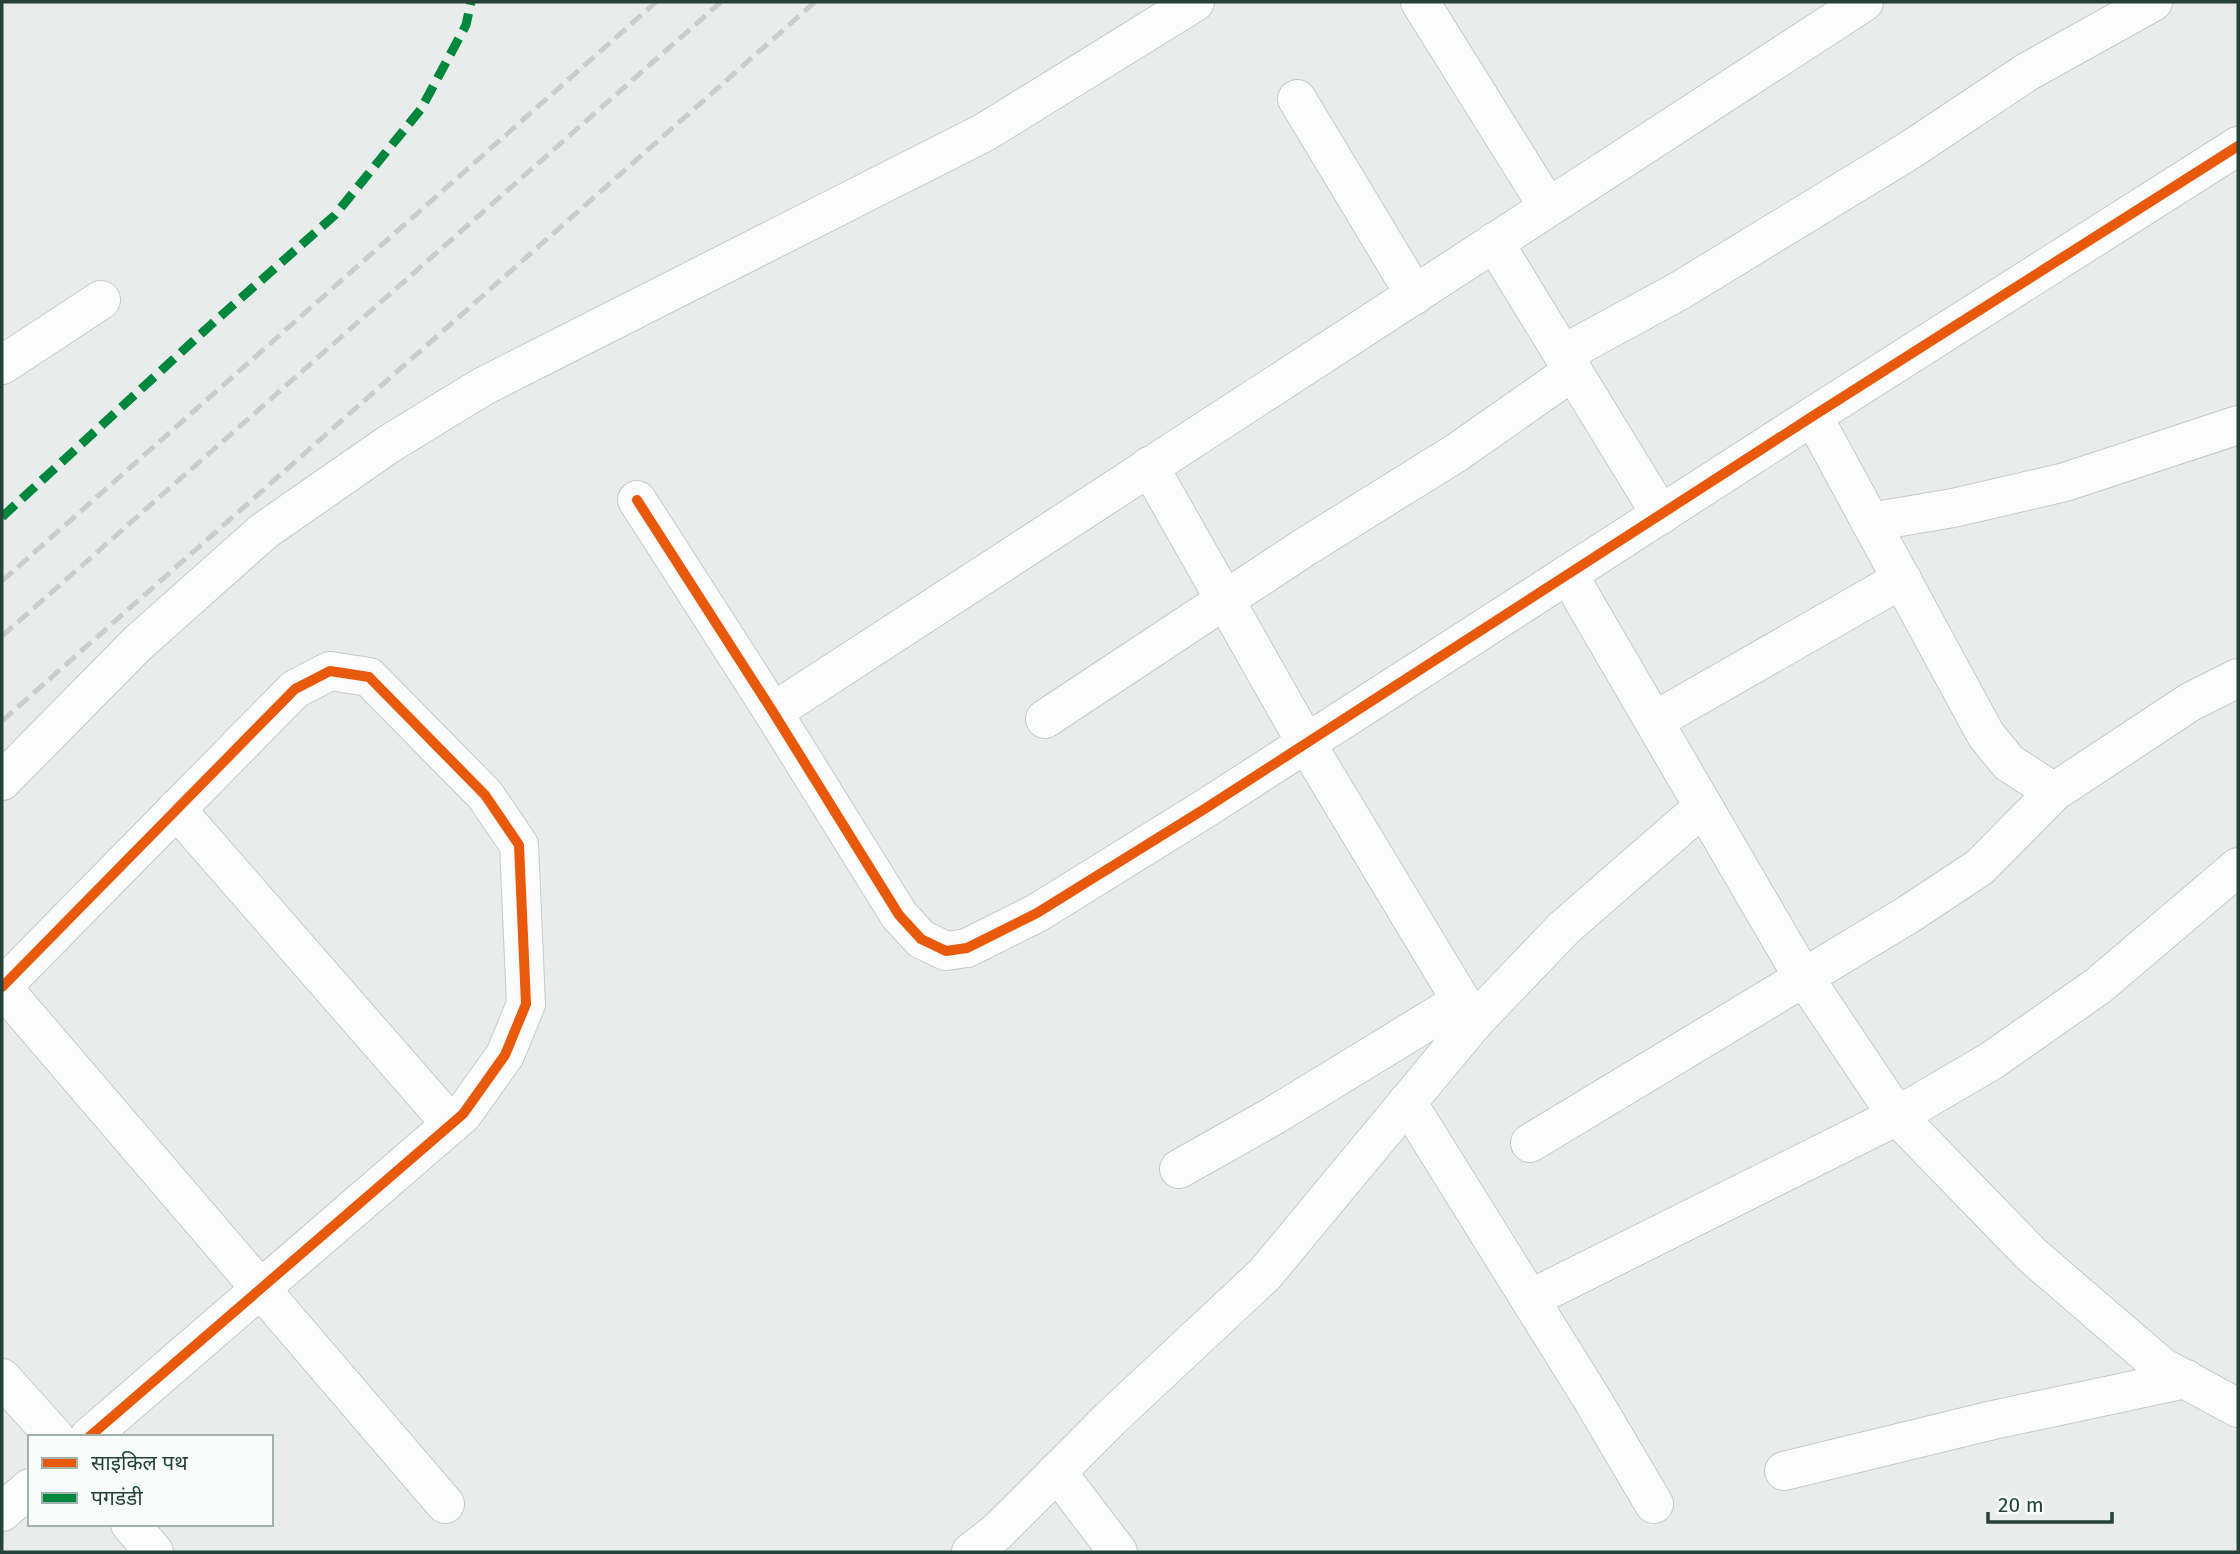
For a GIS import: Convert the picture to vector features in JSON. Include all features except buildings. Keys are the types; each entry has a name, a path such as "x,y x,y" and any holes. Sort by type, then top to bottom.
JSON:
{"street":[{"path":"2,781 137,644 264,531 389,444 482,387 985,132 1195,2"},
{"path":"1420,2 1548,207"},
{"path":"772,712 1864,2"},
{"path":"1045,719 1305,547 1456,453 1568,363 1679,291 1910,150 2027,72 2153,2"},
{"path":"1297,99 1415,295"},
{"path":"637,500 899,915 921,939 946,951 967,948 1037,913 2238,146"},
{"path":"1494,242 1661,515"},
{"path":"2,365 101,300"},
{"path":"1813,416 1986,735 2009,763 2054,792"},
{"path":"1870,522 1953,508 2065,482 2238,425"},
{"path":"1149,466 1306,743 1468,1012"},
{"path":"1568,574 1794,962 1898,1116 2033,1256 2162,1367 2238,1408"},
{"path":"1654,721 1902,579"},
{"path":"91,1435 262,1288 463,1114 505,1055 526,1004 519,845 485,795 369,677 330,671 295,689 2,987 262,1288 445,1504"},
{"path":"1530,1143 1909,914 1980,867 2054,792 2190,702 2238,678"},
{"path":"1179,1169 1468,1012 1703,807"},
{"path":"176,809 451,1124"},
{"path":"1530,1300 1898,1116 1991,1062 2098,986 2238,867"},
{"path":"971,1552 997,1532 1056,1472 1265,1274 1407,1102 1468,1012"},
{"path":"1407,1102 1654,1504"},
{"path":"2,1378 53,1435"},
{"path":"1784,1471 1993,1420 2186,1380"},
{"path":"1056,1472 1118,1552"},
{"path":"2,1512 28,1490"},
{"path":"132,1526 154,1552"}],"railway":[{"path":"2,581 656,2"},
{"path":"2,636 721,2"},
{"path":"2,721 815,2"}],"marked path":[{"path":"2,517 335,215 421,109 466,25 471,2"}],"cycle path":[{"path":"637,500 899,915 921,939 946,951 967,948 1037,913 1206,808 1813,416 2238,146"},
{"path":"2,987 295,689 330,671 369,677 485,795 519,845 526,1004 505,1055 463,1114 91,1435"}]}
